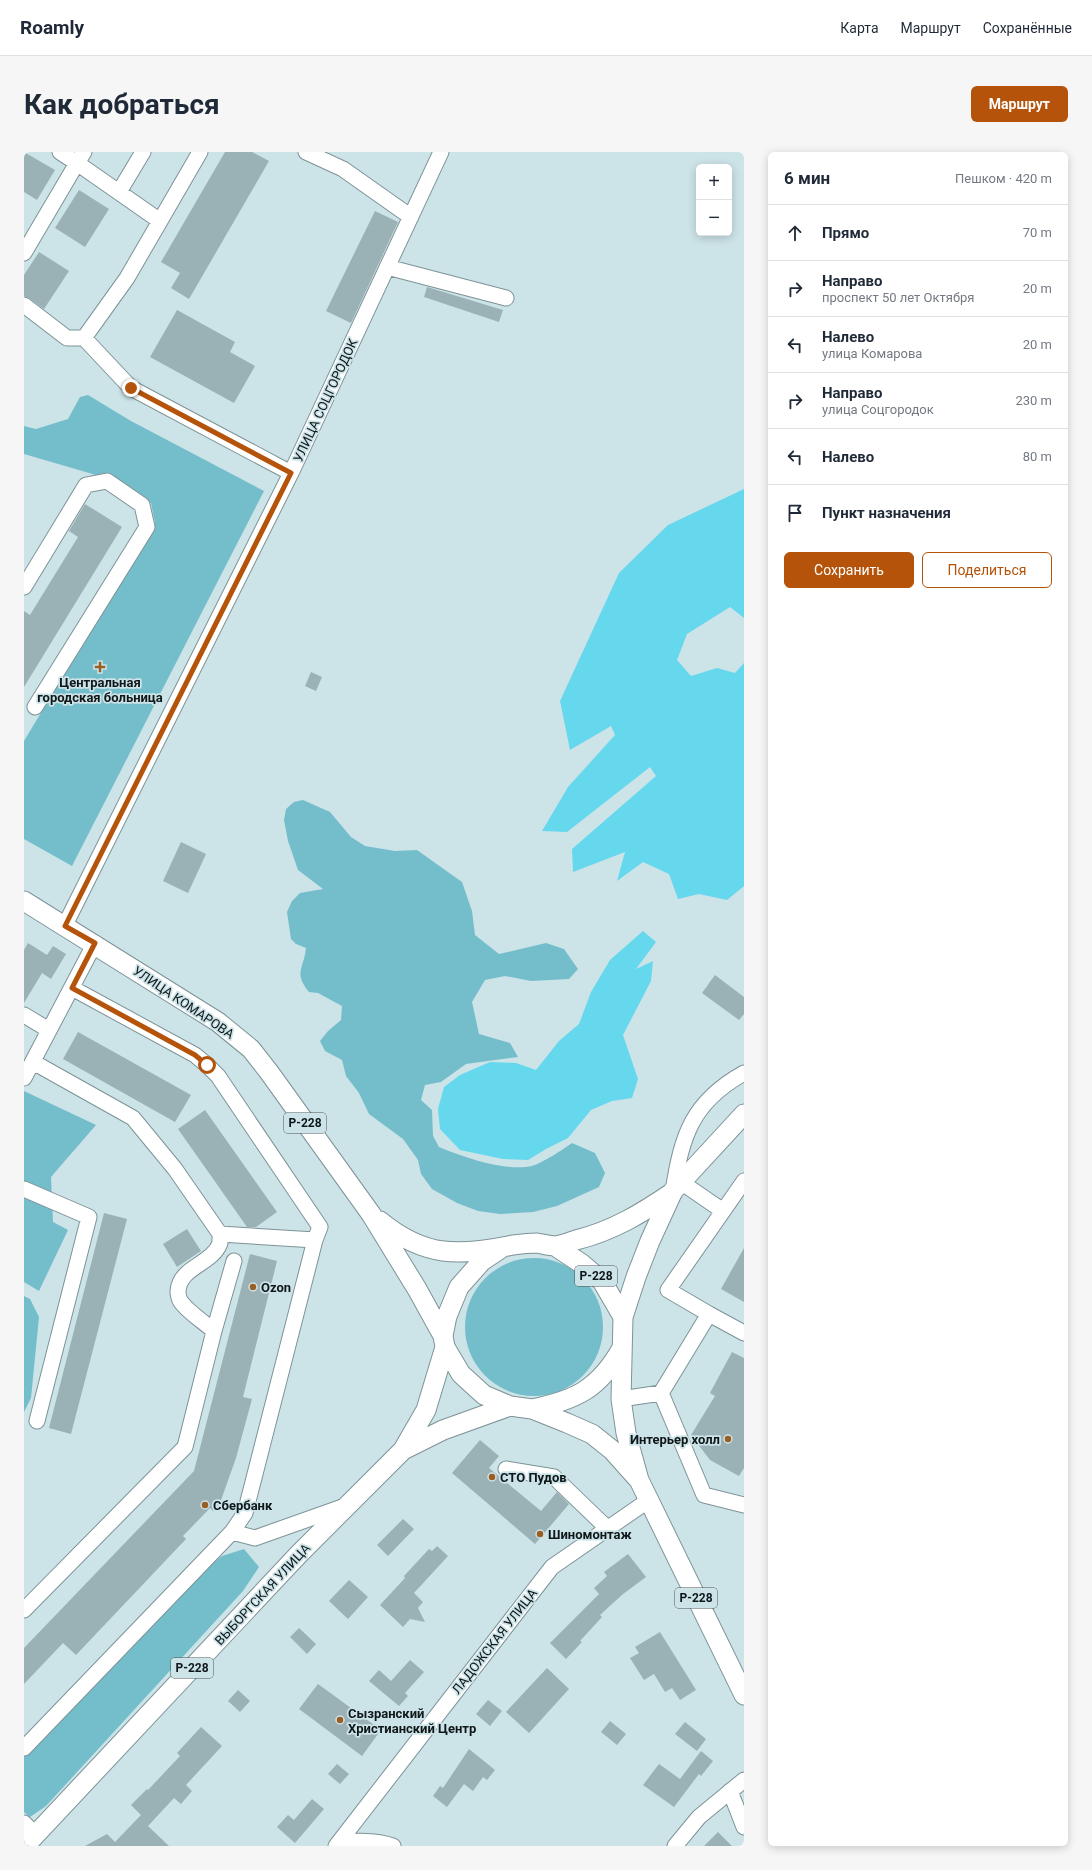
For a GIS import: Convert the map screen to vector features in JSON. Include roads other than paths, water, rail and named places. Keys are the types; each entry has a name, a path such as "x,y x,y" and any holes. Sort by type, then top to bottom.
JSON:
{"main road":[{"name":"УЛИЦА КОМАРОВА","path":"24,901 95,943 218,1022 251,1050 278,1083 371,1214"},
{"path":"556,1246 590,1237 614,1228 644,1212 677,1187 744,1114"},
{"path":"623,1317 650,1241 677,1187"},
{"name":"Р-228","path":"371,1214 397,1235 411,1242 434,1250 468,1253 500,1249 514,1245 536,1243 556,1246 582,1264 602,1281 623,1317 621,1399 626,1433 639,1480 744,1695"},
{"name":"Р-228","path":"371,1214 417,1289 461,1374 484,1395 510,1406 532,1409 568,1422 592,1434 612,1450 639,1480"},
{"name":"Р-228","path":"403,1450 426,1410 444,1342 447,1316 459,1287 482,1261 500,1249"},
{"name":"Р-228","path":"532,1409 558,1404 579,1395 599,1380 614,1362 622,1348"},
{"name":"Р-228","path":"403,1450 443,1430 510,1406"},
{"name":"ВЫБОРГСКАЯ УЛИЦА","path":"28,1835 298,1555 403,1450"}],"street":[{"path":"60,152 80,157 118,192 160,221"},
{"path":"118,192 143,152"},
{"path":"84,338 127,278 200,152"},
{"path":"306,152 343,169 411,217"},
{"name":"УЛИЦА СОЦГОРОДОК","path":"65,926 291,473 440,152"},
{"path":"26,245 80,157"},
{"path":"387,267 506,298"},
{"path":"24,305 67,338 84,338 131,388 291,473"},
{"path":"24,587 86,485 106,481 142,505 147,527 35,707"},
{"path":"24,1078 95,943"},
{"path":"24,1748 232,1532 245,1513 315,1240 320,1227 218,1076 195,1055 72,988"},
{"path":"24,1015 49,1030"},
{"path":"33,1062 133,1118 175,1169 220,1234 220,1244 214,1251 201,1263 184,1274 178,1294 182,1303 214,1331"},
{"path":"723,1211 677,1187 679,1156 688,1128 705,1103 724,1084 744,1073"},
{"path":"744,1181 668,1290 744,1333"},
{"path":"24,1189 89,1217 37,1421"},
{"path":"220,1234 315,1240"},
{"path":"24,1610 185,1446 214,1331 234,1261"},
{"path":"661,1393 709,1314"},
{"path":"621,1399 661,1393"},
{"path":"661,1393 704,1496 744,1505"},
{"path":"506,1470 554,1477 607,1528"},
{"name":"ЛАДОЖСКАЯ УЛИЦА","path":"338,1844 552,1566 649,1500"},
{"path":"232,1532 255,1538 350,1504"},
{"path":"676,1846 699,1817 744,1780"},
{"path":"730,1791 744,1828"},
{"path":"338,1844 364,1841 385,1843 393,1846"}],"place":[{"name":"Центральная городская больница","path":"100,667"},
{"name":"Ozon","path":"253,1287"},
{"name":"Интерьер холл","path":"728,1439"},
{"name":"СТО Пудов","path":"492,1477"},
{"name":"Сбербанк","path":"205,1505"},
{"name":"Шиномонтаж","path":"540,1534"},
{"name":"Сызранский Христианский Центр","path":"340,1720"}]}
